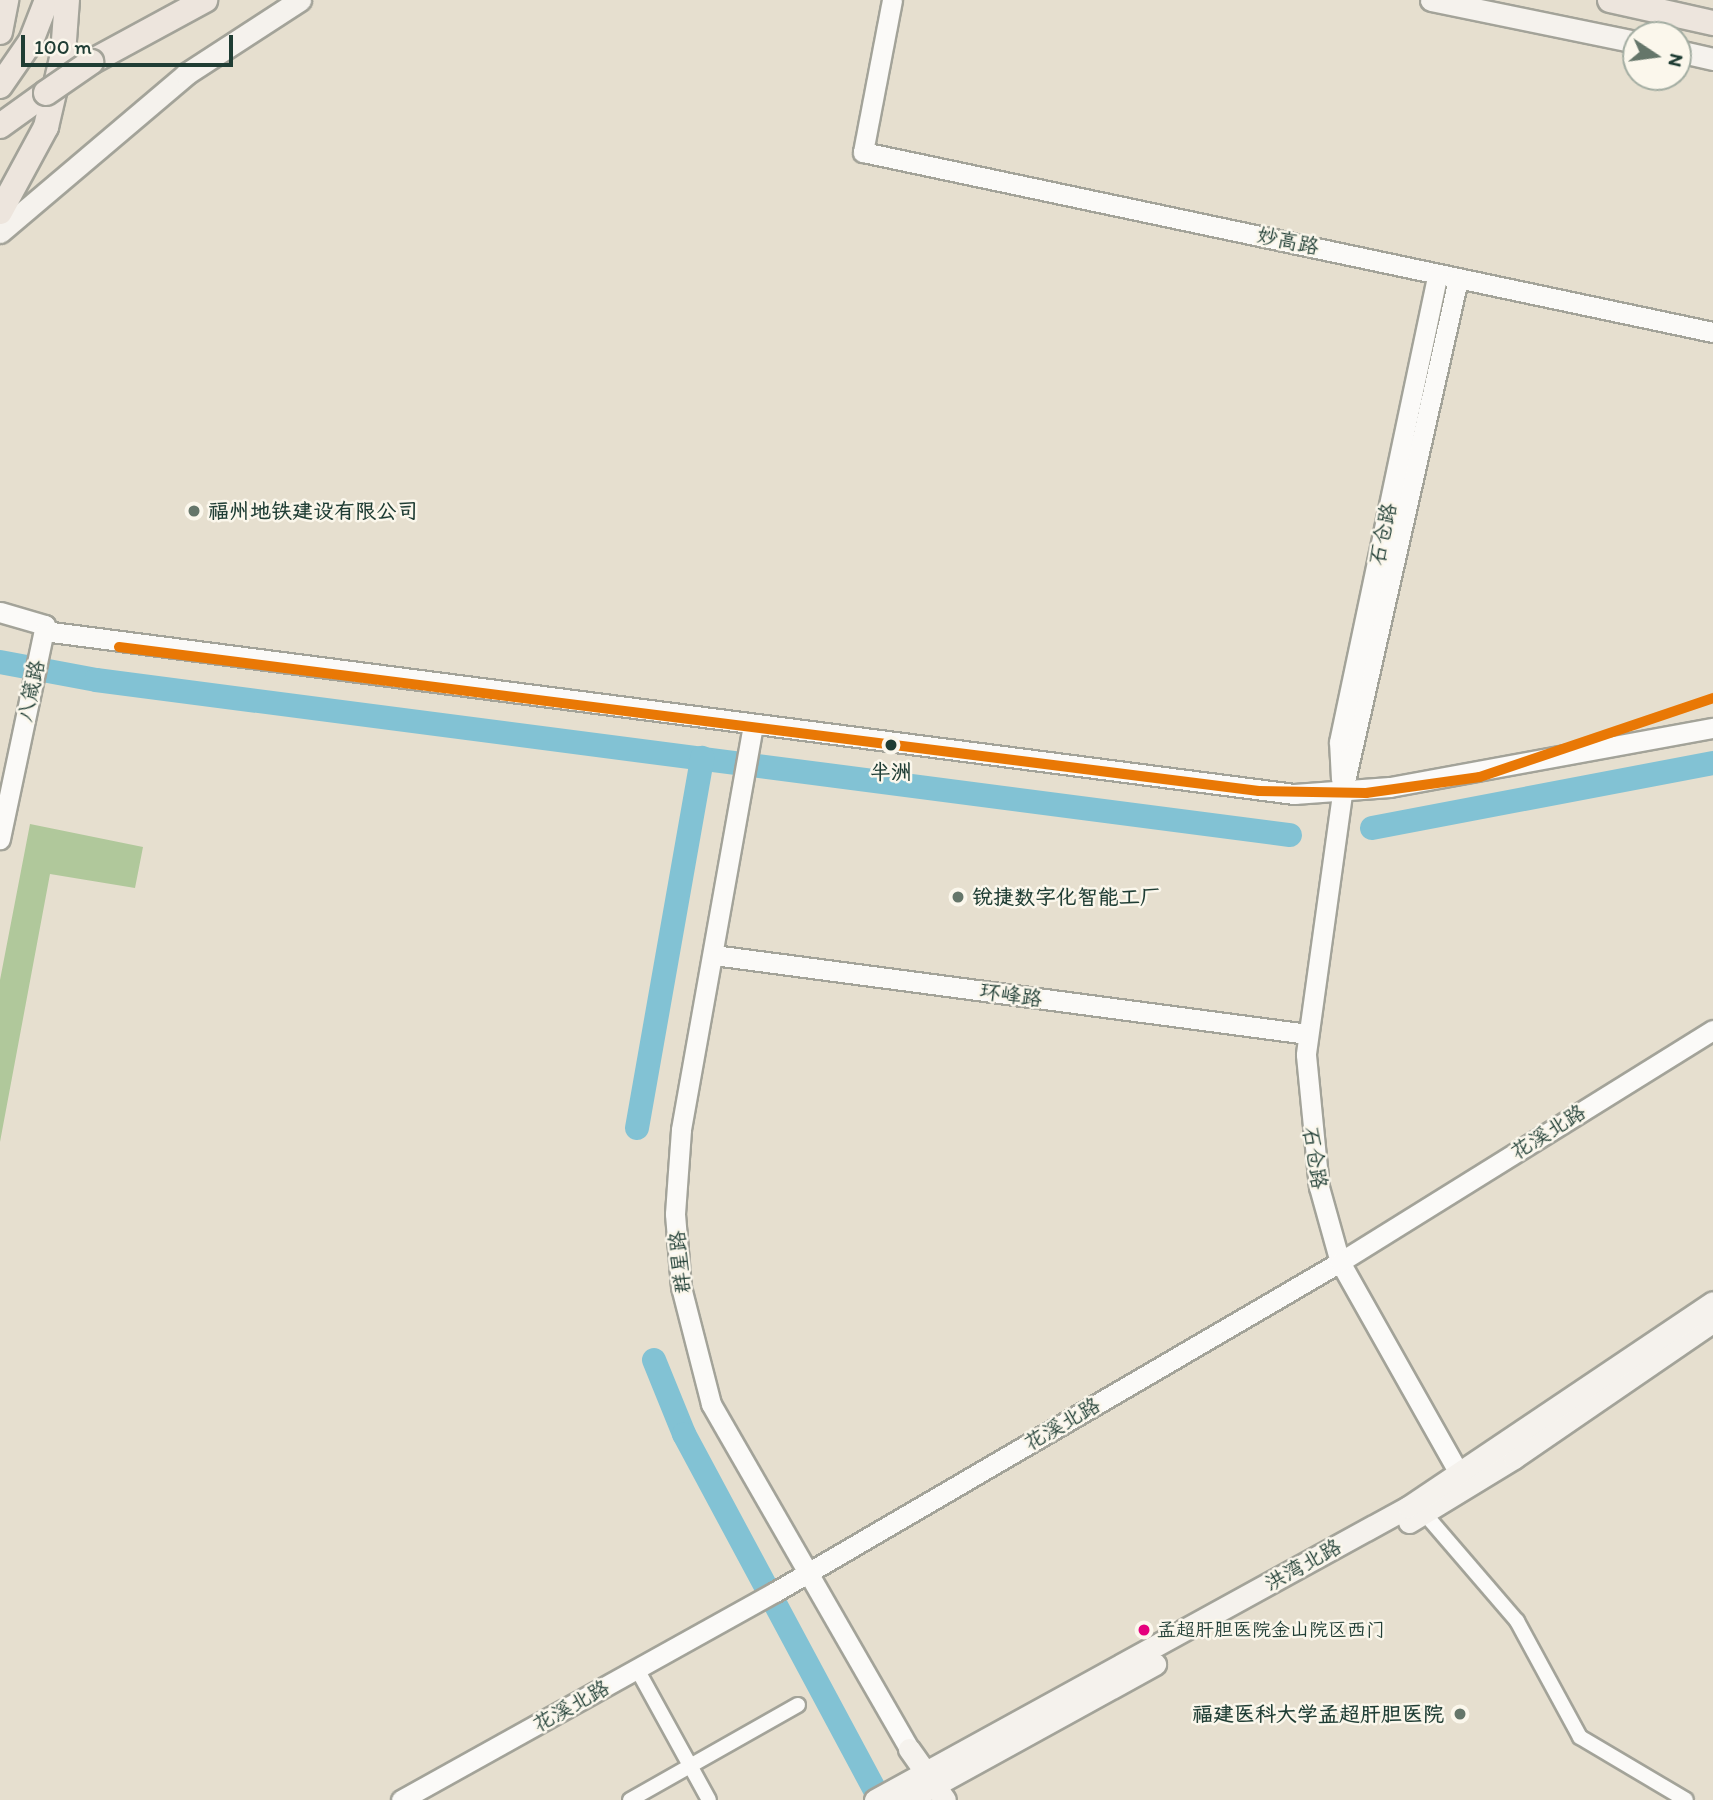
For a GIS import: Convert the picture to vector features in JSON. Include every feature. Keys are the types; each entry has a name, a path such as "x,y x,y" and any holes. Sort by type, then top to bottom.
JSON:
{"highway":[{"path":"0,32 6,0"},
{"path":"0,86 31,41 47,0"},
{"path":"0,212 46,127 63,54 67,0"},
{"path":"0,126 173,0"},
{"path":"91,62 205,0"},
{"path":"1610,0 1713,23"}],"main road":[{"path":"0,232 186,74 300,0"},
{"path":"1431,0 1622,39"},
{"path":"1692,54 1713,59"},
{"name":"洪湾北路","path":"880,1797 931,1787 1425,1514 1463,1481 1713,1302"},
{"name":"洪湾北路","path":"908,1800 1463,1481 1713,1321"},
{"path":"909,1749 931,1787"}],"street":[{"name":"妙高路","path":"892,0 863,152 1713,332"},
{"name":"石仓路","path":"1342,794 1339,742 1438,274"},
{"name":"石仓路","path":"1458,279 1342,794 1308,1034 1311,1134 1340,1262 1463,1481"},
{"path":"0,612 42,637"},
{"path":"0,626 42,637 1294,794 1342,794 1713,728"},
{"name":"八箴路","path":"0,839 42,637"},
{"name":"群星路","path":"753,725 678,1151 681,1287 711,1404 909,1749"},
{"name":"环峰路","path":"714,955 1308,1034"},
{"name":"花溪北路","path":"401,1800 775,1592 1340,1262 1713,1030"},
{"path":"1425,1514 1517,1621 1580,1737 1686,1800"},
{"path":"636,1670 709,1800"},
{"path":"630,1800 798,1705"}],"green space":[{"path":"30,824 143,847 135,888 50,874 0,1142 0,980"}],"waterway":[{"path":"0,662 96,680 1290,835"},
{"path":"637,1128 702,758"},
{"path":"1372,828 1713,763"},
{"path":"654,1360 684,1434 880,1800"}],"transit line":[{"path":"119,647 1259,791 1366,793 1480,777 1713,698"}],"place":[{"name":"福州地铁建设有限公司","path":"194,511"},
{"name":"半洲","path":"891,745"},
{"name":"锐捷数字化智能工厂","path":"958,897"},
{"name":"孟超肝胆医院金山院区西门","path":"1144,1630"},
{"name":"福建医科大学孟超肝胆医院","path":"1460,1714"}]}
